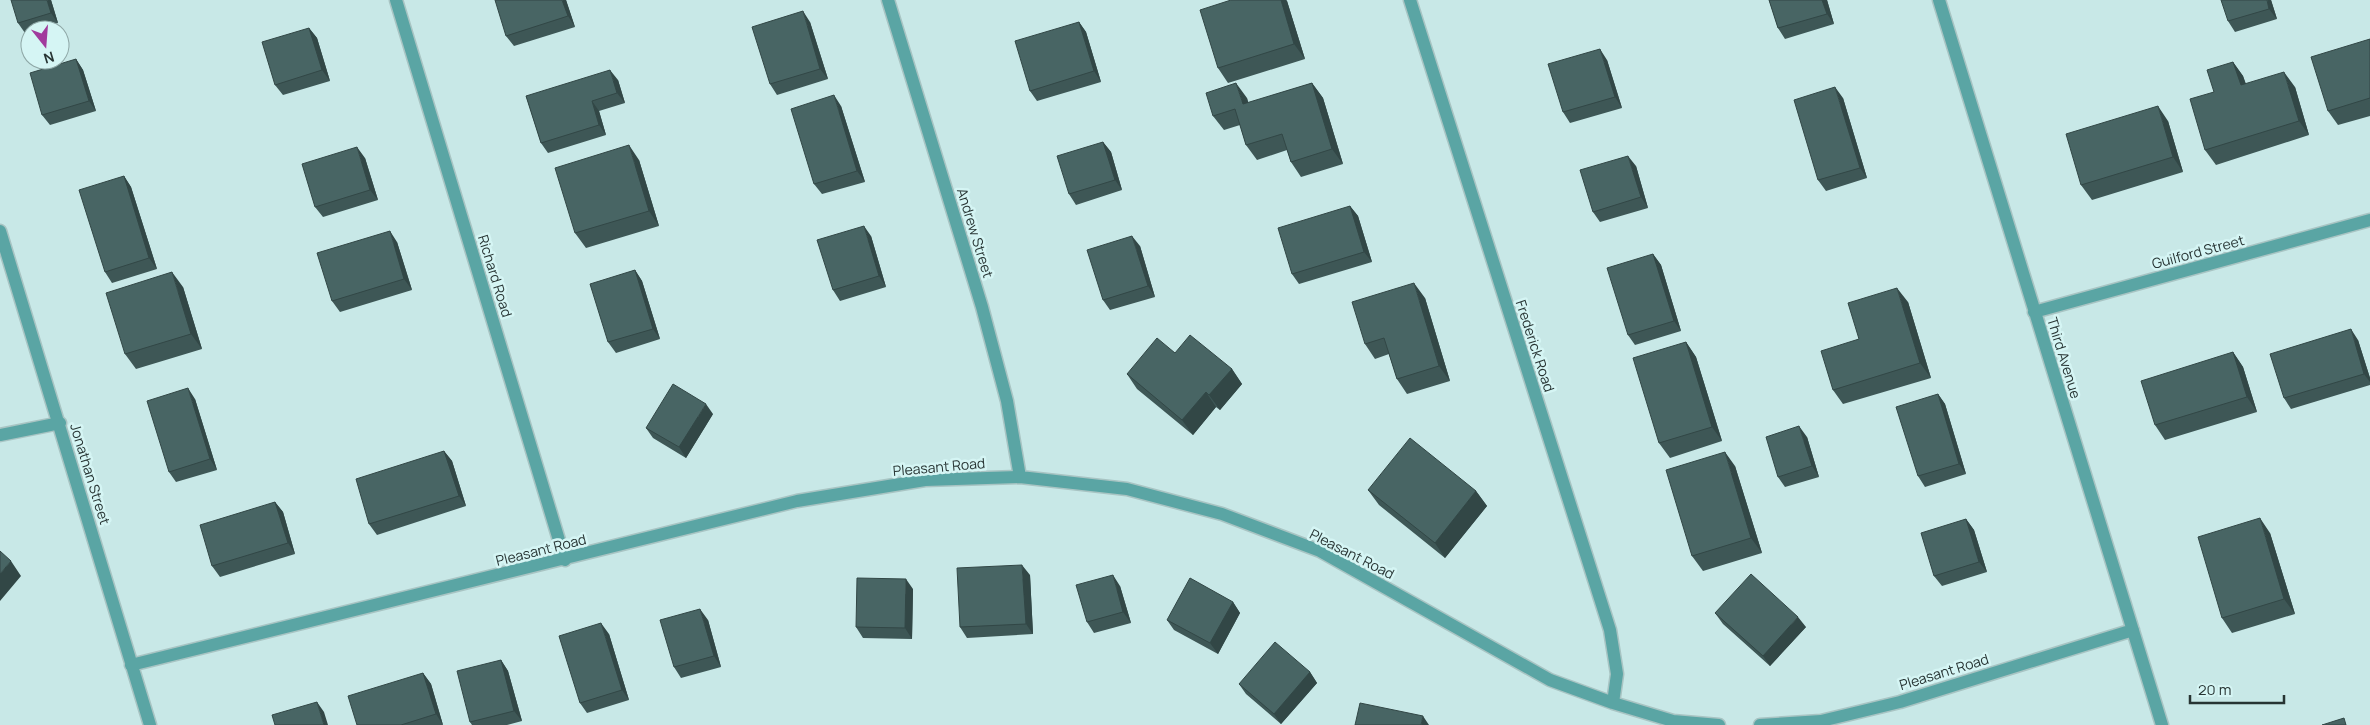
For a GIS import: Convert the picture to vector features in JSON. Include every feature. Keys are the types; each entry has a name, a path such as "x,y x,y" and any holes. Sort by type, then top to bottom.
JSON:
{"street":[{"name":"Richard Road","path":"396,0 566,560"},
{"name":"Andrew Street","path":"888,0 987,326 1007,401 1020,477"},
{"name":"Frederick Road","path":"1410,0 1610,630 1617,674 1613,703"},
{"name":"Third Avenue","path":"1939,0 2162,725"},
{"name":"Guilford Street","path":"2034,312 2370,220"},
{"name":"Jonathan Street","path":"0,231 60,423 150,725"},
{"path":"0,435 60,423"},
{"name":"Pleasant Road","path":"131,665 566,560 797,501 925,480 1020,477 1126,489 1240,520 1320,551 1550,680 1613,703 1673,721 1719,725"},
{"name":"Pleasant Road","path":"1760,725 1821,721 1900,702 2133,630"}],"building":[{"path":"11,0 47,0 51,13 28,20 20,20 18,23"},
{"path":"495,0 562,0 568,16 506,36"},
{"path":"1231,0 1281,0 1294,44 1218,68 1200,10"},
{"path":"1769,0 1822,0 1827,14 1778,28"},
{"path":"2221,0 2267,0 2269,9 2228,21"},
{"path":"803,11 820,69 770,84 752,27"},
{"path":"1079,22 1094,71 1030,91 1015,41"},
{"path":"309,28 322,70 275,85 262,42"},
{"path":"2370,39 2370,98 2328,111 2311,57"},
{"path":"1600,49 1615,97 1563,112 1548,64"},
{"path":"76,59 89,101 42,115 30,73 40,70 70,70 70,61"},
{"path":"2233,62 2241,85 2284,72 2299,121 2205,150 2190,99 2214,92 2207,70"},
{"path":"610,70 617,93 592,101 599,125 541,143 526,96"},
{"path":"1236,83 1243,104 1312,83 1332,149 1291,162 1282,134 1246,145 1235,109 1213,116 1206,93"},
{"path":"1835,87 1860,168 1818,180 1794,100"},
{"path":"834,95 857,171 814,184 791,109"},
{"path":"2158,106 2173,157 2081,185 2066,134"},
{"path":"1103,142 1115,180 1069,194 1057,156"},
{"path":"629,145 649,211 575,233 555,168"},
{"path":"357,147 370,190 315,207 302,164"},
{"path":"1628,156 1641,197 1593,212 1580,170"},
{"path":"124,176 149,258 105,272 79,190"},
{"path":"1350,206 1364,252 1292,274 1278,228"},
{"path":"864,226 879,276 833,290 817,240"},
{"path":"390,231 404,279 332,301 317,253"},
{"path":"1132,236 1148,286 1103,300 1087,250"},
{"path":"1653,254 1674,321 1628,335 1607,268"},
{"path":"635,270 653,329 608,342 590,284"},
{"path":"172,272 191,334 125,354 106,293"},
{"path":"1414,283 1439,366 1397,379 1384,338 1365,344 1352,302"},
{"path":"1897,288 1920,363 1833,390 1821,351 1859,339 1848,303"},
{"path":"2351,329 2364,374 2284,398 2270,354"},
{"path":"1190,335 1232,369 1209,395 1206,392 1182,420 1127,374 1157,338 1175,353"},
{"path":"1686,342 1712,427 1659,443 1633,358"},
{"path":"2233,352 2247,397 2155,425 2141,381"},
{"path":"673,384 706,404 679,447 646,428"},
{"path":"188,388 210,459 169,472 147,401"},
{"path":"1938,394 1959,464 1918,476 1896,407"},
{"path":"1799,426 1812,466 1778,477 1766,437"},
{"path":"1410,438 1476,491 1435,543 1368,490"},
{"path":"444,451 459,496 369,524 356,479"},
{"path":"1725,452 1751,538 1692,556 1666,470"},
{"path":"275,502 288,543 212,566 200,525"},
{"path":"2260,518 2284,599 2222,618 2198,537"},
{"path":"1966,519 1979,562 1934,576 1921,533"},
{"path":"0,551 11,561 0,574"},
{"path":"1022,565 1026,624 960,627 957,568"},
{"path":"1751,574 1798,617 1763,656 1715,613"},
{"path":"1113,575 1123,612 1087,622 1076,585"},
{"path":"857,578 906,579 905,628 856,627"},
{"path":"1190,578 1233,602 1210,643 1167,620"},
{"path":"700,609 714,656 674,667 660,620"},
{"path":"601,623 622,690 580,703 559,636"},
{"path":"1275,642 1310,672 1274,714 1239,684"},
{"path":"501,660 514,711 470,722 457,671"},
{"path":"423,673 436,714 401,725 357,725 348,696"},
{"path":"317,702 324,725 275,725 272,715"},
{"path":"1360,703 1423,716 1421,725 1355,725"},
{"path":"2344,718 2346,725 2322,725"}]}
